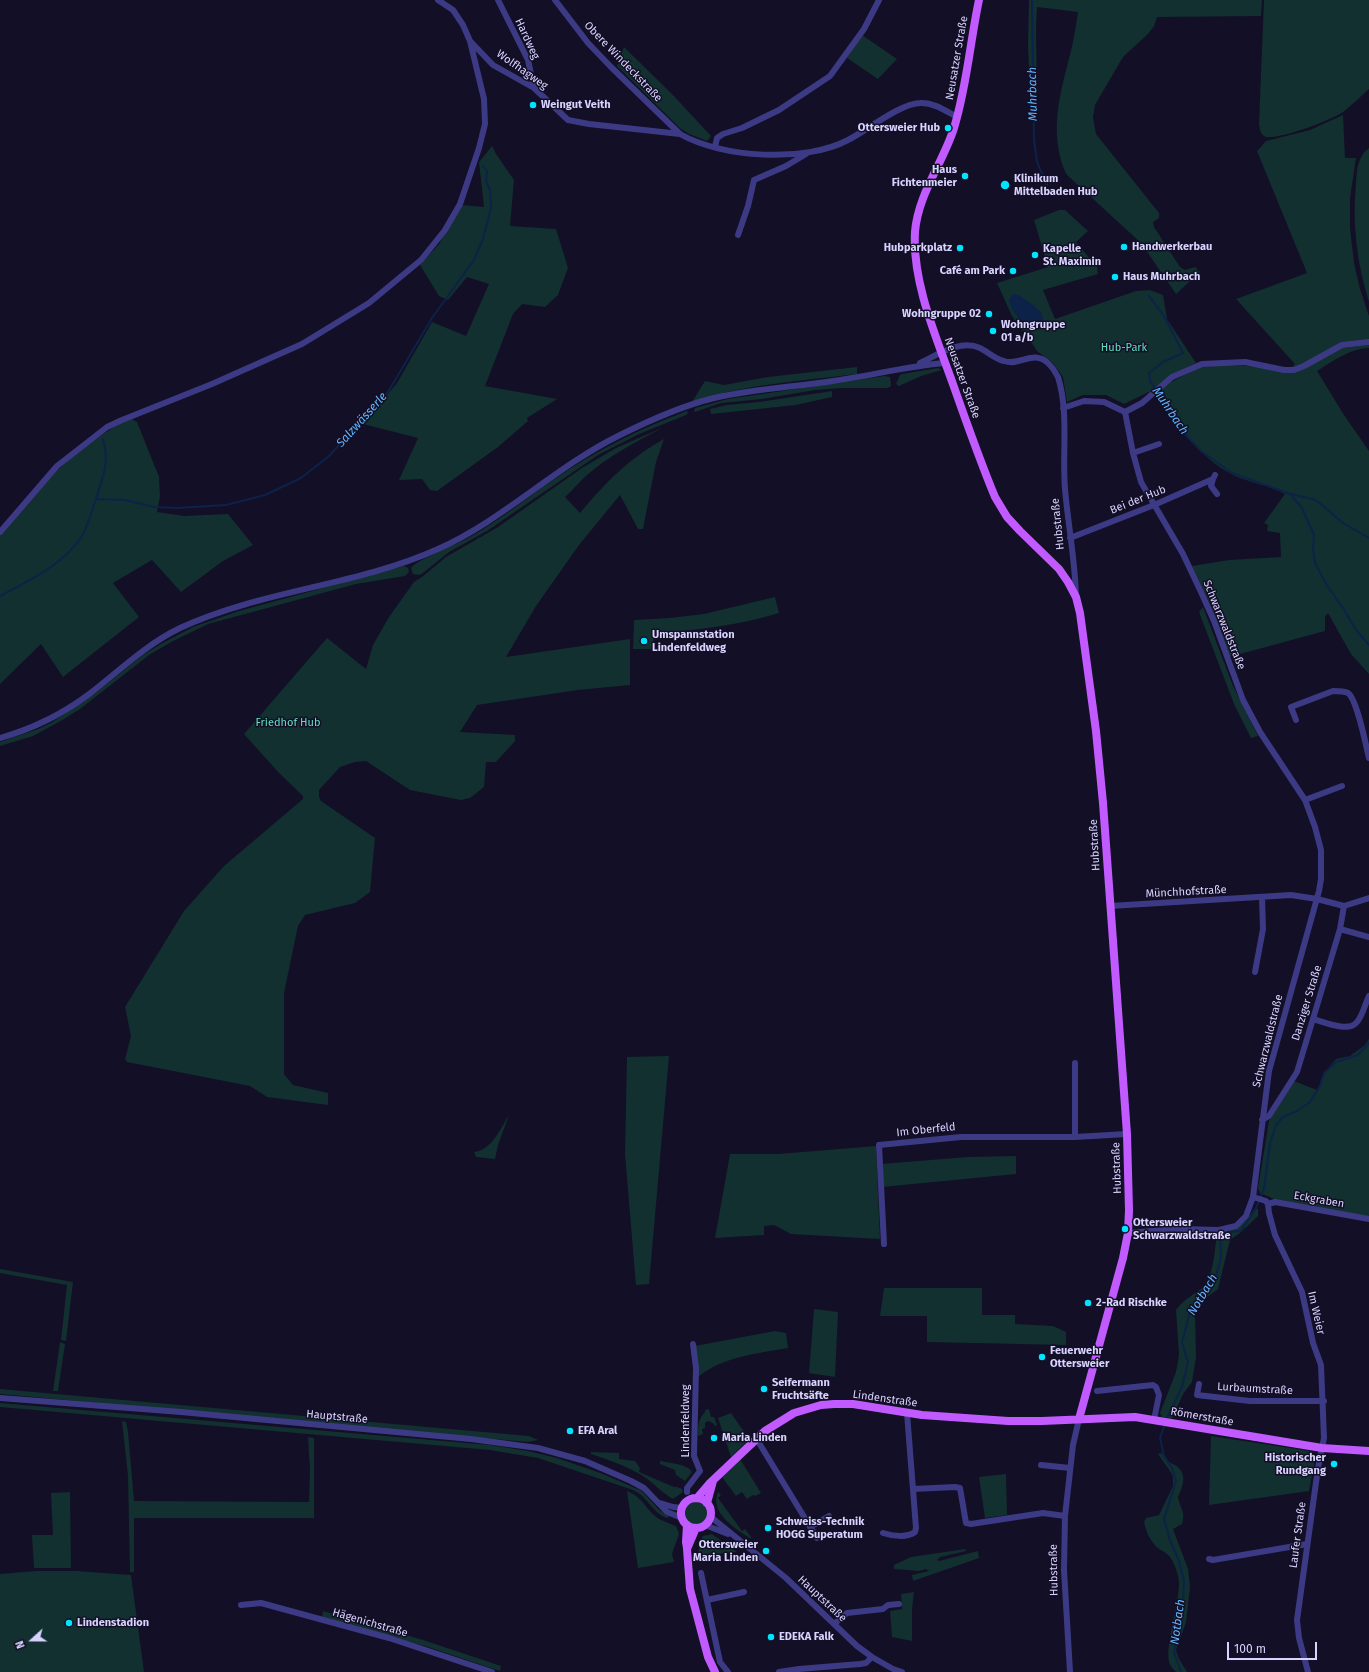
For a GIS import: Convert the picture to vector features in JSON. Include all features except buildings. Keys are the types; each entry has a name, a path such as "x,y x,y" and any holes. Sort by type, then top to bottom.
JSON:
{"main road":[{"name":"Neusatzer Straße","path":"979,0 957,117 952,134 924,195 918,213 915,232 916,257 923,298 929,319 995,497 1007,516 1020,531 1060,569 1076,597"},
{"name":"Hubstraße","path":"1076,597 1080,613 1096,731 1103,803 1127,1134 1129,1186 1128,1233 1123,1258 1079,1419"},
{"path":"1066,1420 1084,1402"},
{"name":"Lindenstraße","path":"697,1498 714,1479 756,1438 778,1422 794,1413 821,1405 853,1404 907,1413 960,1419 1042,1422 1079,1419"},
{"name":"Römerstraße","path":"1079,1419 1130,1417 1157,1420 1322,1448"},
{"path":"1322,1448 1369,1451"},
{"name":"Lindenstraße","path":"707,1503 714,1479"},
{"path":"685,1522 696,1528 705,1525 711,1517 710,1507 707,1503 697,1498 689,1500 682,1508 685,1522 690,1589 708,1657 710,1672"},
{"path":"687,1549 696,1528"},
{"path":"708,1657 715,1672"}],"street":[{"name":"Wolfhagweg","path":"438,0 453,10 463,25 470,41 493,65 534,88 568,120 589,124 680,134"},
{"name":"Hardweg","path":"498,0 528,60 534,88"},
{"name":"Obere Windeckstraße","path":"555,0 588,43 612,69 680,134"},
{"path":"715,147 717,138 723,134 742,128 779,110 830,76 864,29 879,0"},
{"path":"0,532 57,466 108,427 212,384 302,344 369,303 421,260 445,230 460,204 485,124 484,99 470,41"},
{"path":"680,134 715,147 751,154 790,154 809,152 847,141 893,114 916,104 928,103 957,117"},
{"path":"738,235 748,206 754,180 792,163 809,152"},
{"path":"790,154 793,159 792,163"},
{"path":"1063,408 1084,401 1104,402 1125,412 1142,403 1172,377 1202,364 1245,362 1284,370 1294,370 1342,345 1369,342"},
{"name":"Hubstraße","path":"914,366 946,350 968,345 979,348 999,360 1008,363 1030,357 1038,357 1049,364 1057,376 1063,408 1065,488 1076,597"},
{"name":"Hubstraße","path":"0,738 45,722 66,710 88,695 142,651 184,626 232,609 395,565 436,550 455,541 490,521 592,450 617,436 658,418 715,398 833,381 914,366 945,363"},
{"name":"Schwarzwaldstraße","path":"1125,412 1133,453 1142,482 1183,554 1201,592 1214,621 1243,700 1260,732 1305,800 1315,827 1321,850 1321,879 1269,1071 1262,1120 1255,1198 1246,1216 1236,1226 1218,1230 1179,1229 1128,1233"},
{"path":"1133,453 1159,444"},
{"name":"Bei der Hub","path":"1070,538 1154,505 1214,477 1211,486 1217,494"},
{"path":"1296,720 1291,707 1333,691 1348,693 1355,702 1369,758"},
{"path":"1305,800 1342,786"},
{"name":"Münchhofstraße","path":"1110,906 1292,895 1344,906"},
{"path":"1255,972 1263,929 1262,897"},
{"path":"1344,906 1369,898"},
{"name":"Danziger Straße","path":"1262,1120 1269,1116 1297,1072 1340,929 1344,906"},
{"path":"1340,929 1369,937"},
{"path":"1313,1019 1345,1028 1352,1026 1357,1023 1369,996"},
{"path":"1075,1063 1075,1137"},
{"path":"1266,1094 1268,1099 1278,1102"},
{"name":"Im Oberfeld","path":"884,1244 879,1145 961,1137 1075,1137 1127,1134"},
{"path":"1255,1198 1267,1202"},
{"name":"Eckgraben","path":"1267,1202 1275,1202 1368,1218"},
{"name":"Im Weier","path":"1267,1202 1275,1235 1302,1292 1313,1343 1321,1365 1324,1401 1322,1448"},
{"name":"Lindenfeldweg","path":"686,1492 687,1488 700,1471 694,1456 696,1368 693,1344"},
{"name":"Lurbaumstraße","path":"1199,1384 1197,1395 1263,1401 1324,1401"},
{"path":"1097,1391 1153,1385 1156,1387 1159,1395 1157,1420"},
{"name":"Hauptstraße","path":"0,1398 204,1414 520,1445 554,1451 585,1461 638,1484 667,1512 685,1522"},
{"path":"883,1533 891,1536 912,1534 915,1532 907,1413"},
{"name":"Hubstraße","path":"1070,1672 1064,1570 1065,1516 1073,1445 1079,1419"},
{"path":"756,1438 817,1538"},
{"name":"Laufer Straße","path":"1308,1672 1299,1638 1297,1620 1322,1448"},
{"path":"1041,1465 1070,1468"},
{"path":"913,1489 960,1488 966,1523 971,1524 1043,1513 1065,1516"},
{"name":"Hauptstraße","path":"659,1503 673,1508 682,1508"},
{"path":"810,1527 829,1516"},
{"name":"Hauptstraße","path":"711,1517 731,1535 775,1569 872,1657 893,1669 902,1672"},
{"name":"Hauptstraße","path":"705,1525 731,1535"},
{"path":"1209,1559 1214,1560 1307,1544"},
{"path":"702,1572 720,1662 728,1672"},
{"path":"707,1600 744,1592"},
{"name":"Hägenichstraße","path":"241,1604 261,1603 389,1638 492,1672"},
{"path":"834,1624 847,1613 883,1609 888,1605 899,1604"},
{"path":"779,1672 860,1664 866,1662 872,1657"}],"green space":[{"path":"1029,0 1262,0 1261,16 1157,17 1154,26 1148,34 1124,56 1095,105 1093,117 1096,134 1159,213 1159,218 1153,222 1154,227 1180,267 1185,270 1195,267 1200,272 1176,294 1141,243 1066,174 1058,143 1058,113 1078,12 1037,7 1037,99 1030,99 1028,44"},
{"path":"1264,0 1369,0 1369,89 1343,112 1328,120 1293,133 1272,137 1266,137 1263,135 1259,124"},
{"path":"862,35 897,59 878,79 847,58"},
{"path":"624,47 672,94 711,136 707,141 681,129 617,66"},
{"path":"1343,115 1345,158 1356,158 1350,198 1350,228 1354,263 1360,289 1369,316 1369,340 1353,341 1302,365 1291,368 1295,364 1236,299 1307,273 1257,151 1266,141 1310,130"},
{"path":"492,146 514,180 510,226 556,229 568,268 558,295 545,307 522,304 513,314 485,386 557,399 527,418 528,421 498,447 437,491 430,490 422,479 399,480 418,438 363,424 397,383 432,322 466,336 489,284 467,277 448,300 439,296 420,265 439,244 461,205 484,207 479,162"},
{"path":"1369,148 1369,302 1361,273 1356,244 1355,199 1358,164 1362,156"},
{"name":"Hub-Park","path":"1059,210 1065,210 1088,231 1076,242 1097,267 1098,274 1043,290 1055,319 1136,291 1150,290 1163,295 1167,319 1196,363 1173,374 1151,391 1124,404 1106,395 1083,395 1067,402 1063,377 1052,362 1038,352 1012,316 997,283 1048,267 1034,220"},
{"path":"1369,345 1369,348 1348,353 1317,371 1344,415 1369,451 1369,674 1351,654 1328,613 1325,617 1325,631 1229,657 1210,604 1192,566 1229,560 1281,557 1280,533 1267,531 1268,525 1264,523 1285,494 1273,488 1233,475 1209,459 1189,440 1154,395 1169,383 1200,367 1227,365 1303,369 1342,348"},
{"path":"857,367 857,374 753,387 692,402 705,381 724,385 768,377"},
{"path":"938,368 942,370 921,376 899,386 896,384 900,375 902,374"},
{"path":"885,376 890,377 891,386 888,388 842,388 815,390 762,399 721,403 695,412 694,411 695,408 728,399"},
{"path":"832,391 832,397 796,405 711,414 710,409 727,405 759,402"},
{"path":"687,411 688,413 686,415 639,434 598,455 487,531 449,552 423,573 419,575 413,574 411,568 414,565 481,531 569,469 601,450 635,433"},
{"path":"132,419 137,422 159,477 160,496 157,512 184,516 228,514 253,545 223,561 181,592 152,560 113,583 139,617 63,677 41,644 0,684 0,536 35,494 73,456 113,428"},
{"name":"Friedhof Hub","path":"664,427 605,461 587,475 565,497 580,513 599,491 628,463 664,439 656,462 643,529 638,529 620,495 579,545 536,606 506,657 630,639 630,685 578,690 477,705 460,732 515,735 515,741 496,762 486,762 484,787 470,798 461,800 410,790 366,761 355,762 340,767 319,790 319,797 321,801 375,838 370,892 355,903 305,915 298,926 284,993 284,1074 293,1085 328,1093 328,1105 267,1097 250,1086 127,1062 125,1059 131,1036 125,1007 184,911 224,866 303,799 303,796 279,773 244,734 327,638 366,669 373,645 389,617 414,582 446,557 498,527 582,468 616,448"},
{"path":"404,566 408,568 409,572 405,576 356,584 208,624 171,642 149,655 80,709 64,719 33,736 0,746 0,742 51,723 88,699 143,655 193,627 239,611"},
{"path":"775,597 779,613 717,627 654,633 653,649 633,649 634,620 704,614"},
{"path":"1203,607 1233,686 1258,736 1251,738 1234,704 1199,612"},
{"path":"1369,1039 1369,1217 1274,1199 1260,1193 1258,1188 1269,1121 1294,1081 1317,1090 1325,1072 1336,1059 1350,1056 1365,1045"},
{"path":"669,1056 649,1284 636,1285 625,1154 627,1057"},
{"path":"509,1115 498,1145 495,1159 476,1157 474,1152 491,1143"},
{"path":"876,1146 880,1239 791,1234 774,1225 764,1226 764,1235 715,1238 730,1154 778,1154"},
{"path":"1016,1156 1016,1174 882,1187 881,1164 968,1157"},
{"path":"1255,1208 1258,1209 1258,1216 1230,1240 1218,1289 1206,1298 1195,1314 1196,1357 1192,1382 1183,1394 1173,1417 1170,1419 1162,1417 1160,1413 1176,1372 1179,1355 1176,1310 1206,1283 1213,1262 1217,1232 1231,1229 1240,1225 1247,1219"},
{"path":"0,1269 73,1282 66,1341 61,1340 67,1285 0,1273"},
{"path":"884,1288 982,1288 982,1315 1015,1315 1015,1324 1053,1326 1066,1332 1066,1345 927,1342 927,1316 880,1316"},
{"path":"814,1309 838,1312 835,1377 809,1373"},
{"path":"775,1331 786,1333 788,1348 752,1354 729,1360 708,1370 698,1377 695,1346"},
{"path":"60,1342 65,1344 58,1391 53,1391"},
{"path":"0,1389 529,1436 538,1440 528,1442 0,1394"},
{"path":"0,1403 490,1445 528,1451 557,1458 603,1474 642,1491 659,1510 670,1517 666,1518 661,1515 642,1496 633,1490 538,1458 490,1450 0,1407"},
{"path":"709,1409 711,1417 714,1417 717,1425 715,1426 713,1423 708,1421 705,1423 705,1428 702,1429 703,1434 698,1436 698,1426 700,1420 705,1410"},
{"path":"731,1413 749,1439 731,1457 718,1418"},
{"path":"122,1421 126,1422 128,1432 134,1501 309,1502 310,1470 308,1437 314,1438 314,1518 134,1518 134,1572 130,1572 128,1476"},
{"path":"1211,1436 1310,1451 1315,1459 1309,1491 1209,1505"},
{"path":"591,1452 619,1453 619,1459 635,1461 640,1468 639,1472 682,1489 683,1492 673,1499 637,1472 591,1454"},
{"path":"1160,1453 1169,1462 1179,1468 1183,1476 1183,1484 1178,1497 1183,1513 1183,1520 1182,1524 1173,1529 1188,1569 1190,1587 1186,1622 1176,1650 1179,1659 1187,1672 1176,1672 1169,1662 1168,1654 1170,1635 1177,1602 1179,1580 1177,1572 1170,1557 1155,1546 1150,1539 1144,1522 1146,1518 1159,1515 1173,1486 1173,1477 1158,1454"},
{"path":"740,1459 761,1493 755,1496 753,1495 747,1499 742,1492 736,1496 722,1477"},
{"path":"660,1461 687,1467 692,1472 685,1481 676,1475 675,1470 660,1464"},
{"path":"1006,1474 1007,1515 985,1518 979,1477"},
{"path":"627,1491 640,1499 657,1518 676,1526 679,1534 672,1554 674,1562 638,1568"},
{"path":"70,1492 71,1568 34,1568 32,1535 53,1535 51,1493"},
{"path":"718,1492 721,1495 718,1498 742,1531 745,1529 751,1539 726,1520 721,1513 717,1507 716,1500"},
{"path":"696,1501 704,1505 708,1513 704,1521 696,1525 688,1521 684,1513 688,1505"},
{"path":"712,1534 737,1552 698,1556 700,1540 703,1536"},
{"path":"965,1549 966,1551 940,1557 937,1560 939,1561 978,1551 979,1558 913,1581 912,1575 929,1571 926,1569 919,1571 894,1569 894,1565 911,1557"},
{"name":"Lindenstadion","path":"37,1571 77,1571 131,1575 144,1672 0,1672 0,1574"},
{"path":"914,1592 912,1609 912,1641 892,1637 890,1611 902,1609 901,1594"},
{"path":"323,1611 423,1640 501,1666 500,1671 428,1647 322,1618"}],"water":[{"path":"1013,294 1033,305 1040,312 1043,319 1043,325 1034,328 1030,327 1018,318 1012,309 1009,300"}],"waterway":[{"name":"Muhrbach","path":"1032,0 1034,140 1037,162 1047,185"},
{"name":"Salzwässerle","path":"0,596 22,585 54,565 72,549 85,530 96,499 125,500 154,507 177,508 226,505 265,495 301,478 329,456 388,392 432,318 474,260 483,239 491,208 490,190 486,181 487,171 483,166"},
{"name":"Muhrbach","path":"1149,296 1164,316 1183,353 1163,362 1149,373 1150,381 1183,432 1201,451 1232,473 1290,494 1302,508 1314,535 1313,547 1315,563 1326,584 1356,630 1369,645"},
{"name":"Salzwässerle","path":"96,499 106,462 103,439"},
{"name":"Muhrbach","path":"1291,494 1316,500 1343,523 1369,538"},
{"name":"Notbach","path":"1166,1420 1182,1387 1188,1362 1182,1343 1189,1315 1216,1276 1221,1258 1220,1235 1227,1232 1241,1231 1256,1208 1264,1189 1270,1143 1276,1125 1283,1117 1297,1111 1310,1102 1320,1086 1324,1073 1336,1062 1358,1055 1369,1043"},
{"name":"Notbach","path":"1165,1424 1160,1438 1164,1456 1172,1468 1176,1481 1164,1519 1170,1540 1179,1561 1184,1581 1183,1603 1174,1653 1181,1672"}],"place":[{"name":"Weingut Veith","path":"533,105"},
{"name":"Ottersweier Hub","path":"948,128"},
{"name":"Haus Fichtenmeier","path":"965,176"},
{"name":"Klinikum Mittelbaden Hub","path":"1005,185"},
{"name":"Handwerkerbau","path":"1124,247"},
{"name":"Hubparkplatz","path":"960,248"},
{"name":"Kapelle St. Maximin","path":"1035,255"},
{"name":"Café am Park","path":"1013,271"},
{"name":"Haus Muhrbach","path":"1115,277"},
{"name":"Wohngruppe 02","path":"989,314"},
{"name":"Wohngruppe 01 a/b","path":"993,331"},
{"name":"Umspannstation Lindenfeldweg","path":"644,641"},
{"name":"Ottersweier Schwarzwaldstraße","path":"1125,1229"},
{"name":"2-Rad Rischke","path":"1088,1303"},
{"name":"Feuerwehr Ottersweier","path":"1042,1357"},
{"name":"Seifermann Fruchtsäfte","path":"764,1389"},
{"name":"EFA Aral","path":"570,1431"},
{"name":"Maria Linden","path":"714,1438"},
{"name":"Historischer Rundgang","path":"1334,1464"},
{"name":"Schweiss-Technik HOGG Superatum","path":"768,1528"},
{"name":"Ottersweier Maria Linden","path":"766,1551"},
{"name":"Lindenstadion","path":"69,1623"},
{"name":"EDEKA Falk","path":"771,1637"}]}
